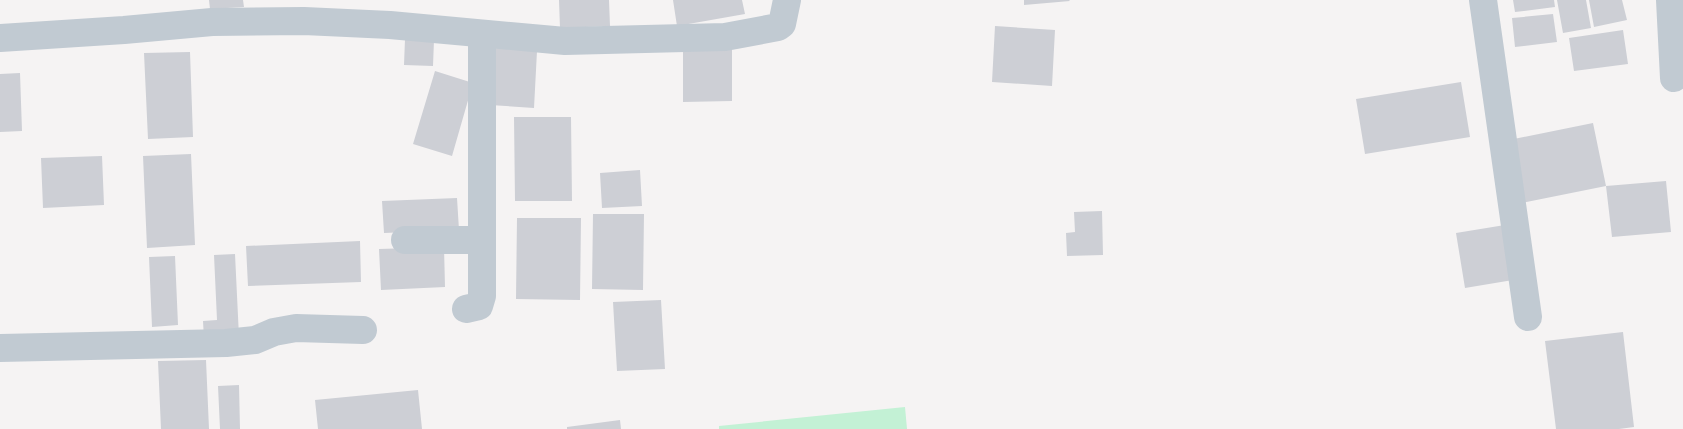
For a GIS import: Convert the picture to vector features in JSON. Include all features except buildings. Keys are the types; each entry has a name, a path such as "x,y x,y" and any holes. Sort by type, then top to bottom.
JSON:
{"street":[{"path":"0,38 212,22 303,10 390,25 565,41 725,37 778,27 782,24 787,0"},
{"path":"1483,0 1528,317"},
{"path":"1670,0 1674,78"},
{"path":"466,309 479,306 482,296 482,34"},
{"path":"405,240 482,240"},
{"path":"0,348 226,343 255,340 274,332 296,328 363,330"}],"green space":[{"path":"905,407 907,429 719,429 719,426"}]}
